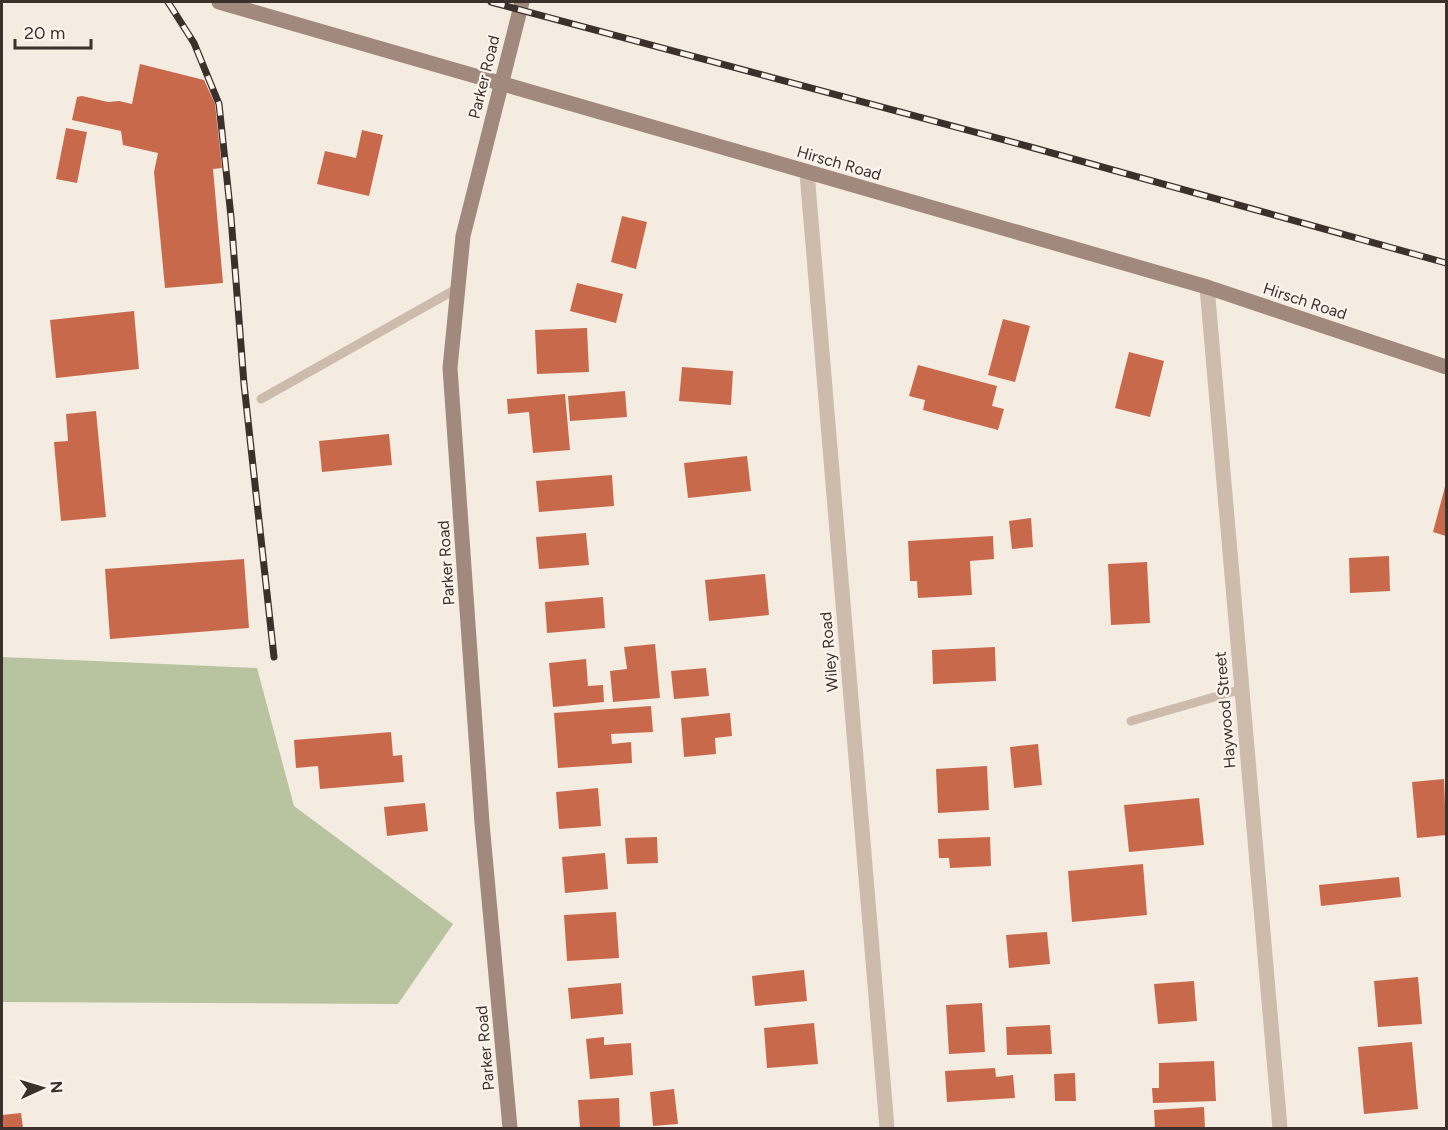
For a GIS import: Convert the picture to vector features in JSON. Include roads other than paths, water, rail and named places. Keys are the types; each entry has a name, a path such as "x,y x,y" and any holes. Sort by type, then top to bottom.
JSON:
{"main road":[{"name":"Hirsch Road","path":"219,2 1207,288 1446,367"},
{"name":"Parker Road","path":"510,1128 482,823 450,368 463,236 522,2"}],"street":[{"name":"Wiley Road","path":"807,173 887,1128"},
{"name":"Haywood Street","path":"1207,288 1280,1128"}],"lane":[{"path":"261,399 458,288"},
{"path":"1131,721 1242,689"}],"railway":[{"path":"168,2 194,43 219,104 231,217 244,384 274,657"},
{"path":"491,2 1034,148 1446,263"}]}
